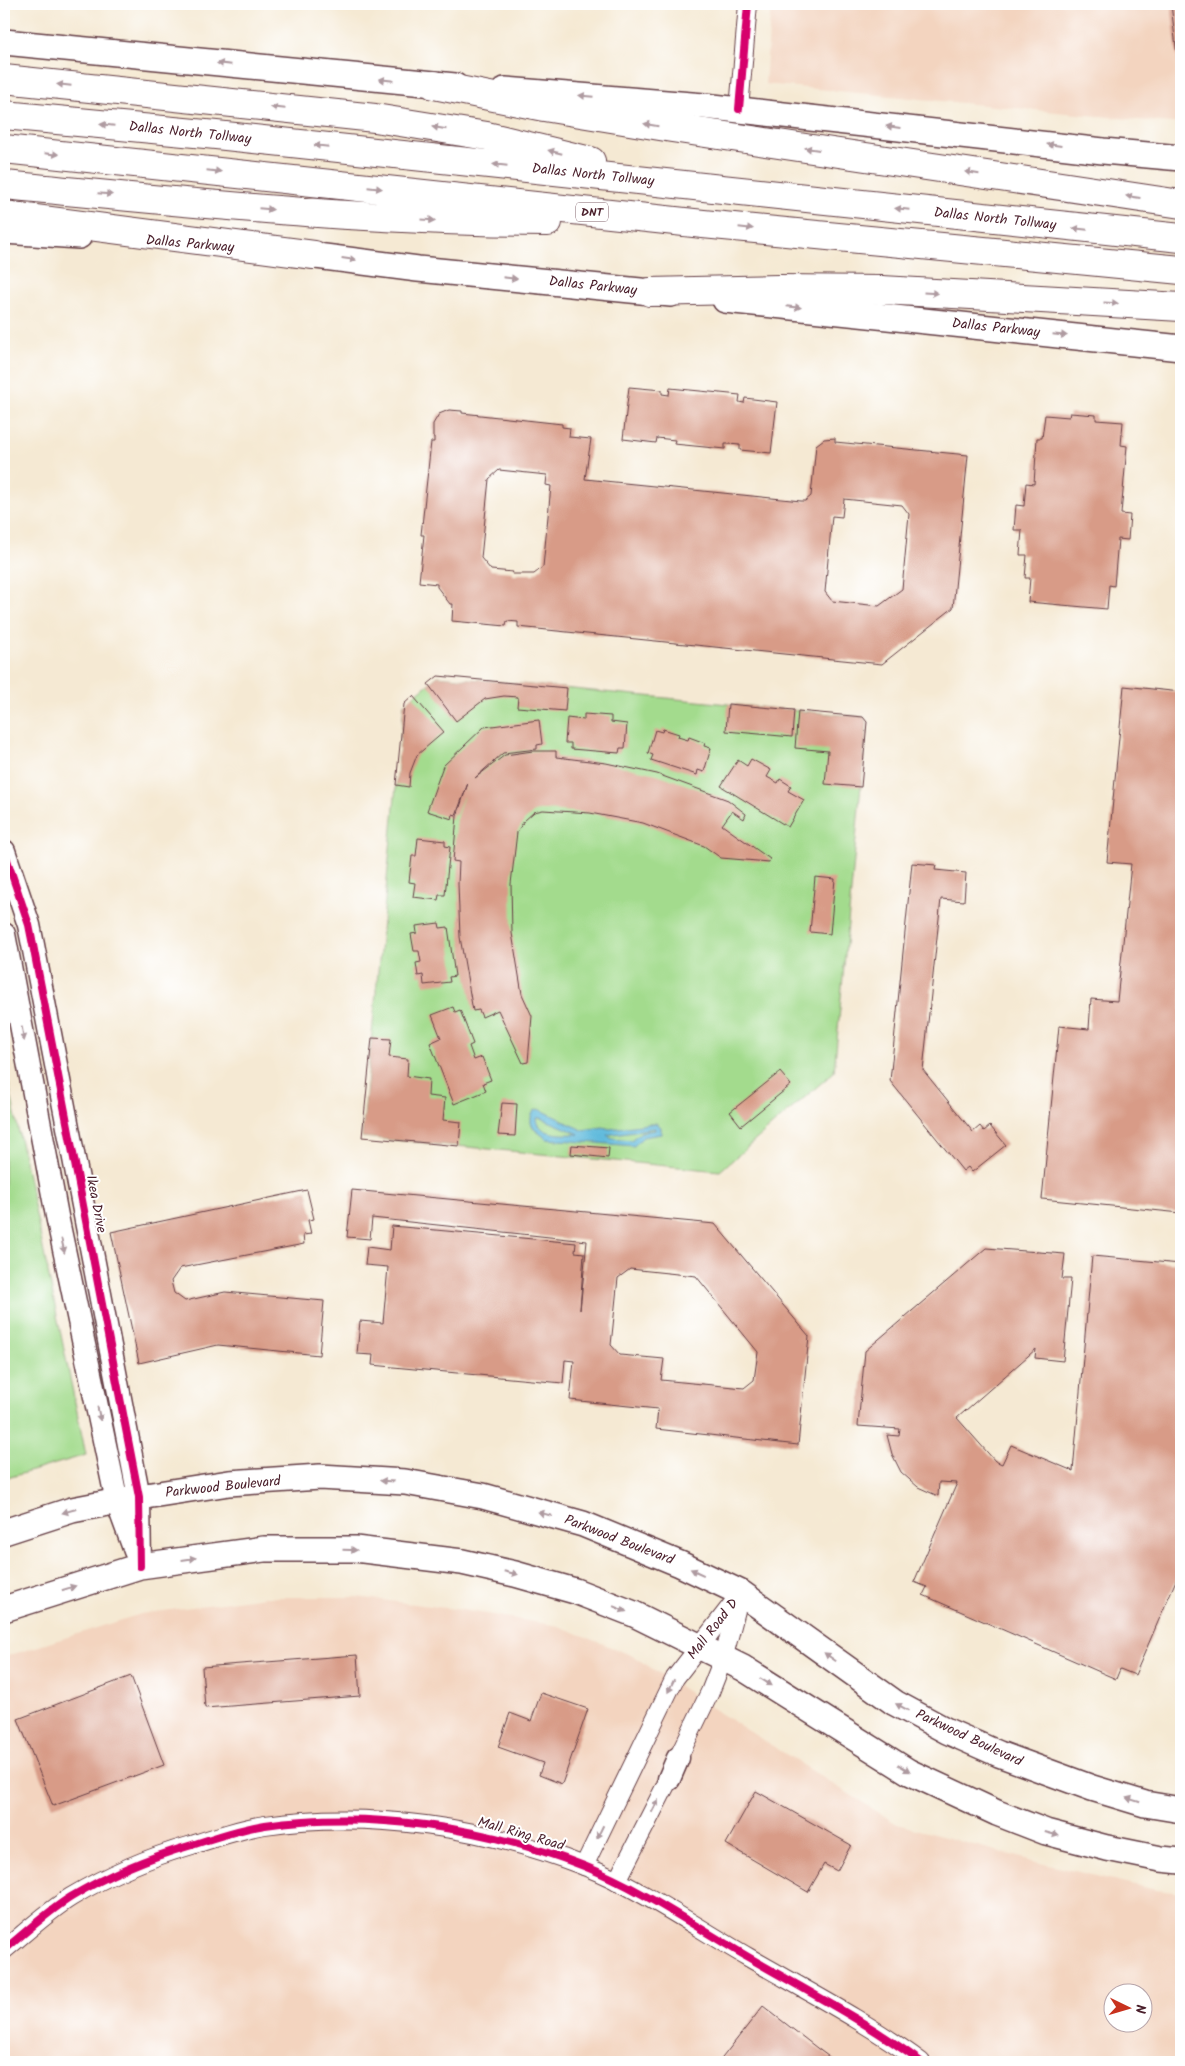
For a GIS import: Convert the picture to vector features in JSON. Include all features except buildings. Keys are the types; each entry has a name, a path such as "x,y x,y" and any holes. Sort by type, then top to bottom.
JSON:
{"highway":[{"path":"4,78 375,118 512,142 705,187"},
{"path":"434,85 544,107 672,128 1181,204"},
{"name":"Dallas North Tollway","path":"4,115 1181,238"},
{"name":"DNT","path":"4,149 703,224 1181,270"},
{"path":"4,184 315,214 468,222 703,224"},
{"path":"4,215 314,255"},
{"path":"650,292 778,289 882,290 1181,307"}],"main road":[{"path":"4,42 434,85 739,109 1103,151 1181,158"},
{"name":"Dallas Parkway","path":"4,231 154,240 314,255 418,269 1181,348"},
{"name":"Parkwood Boulevard","path":"4,1532 72,1510 229,1483 320,1477 405,1482 483,1496 584,1524 741,1592 895,1703 999,1754 1092,1788 1145,1804 1181,1810"},
{"path":"4,1609 140,1566 264,1549 355,1549 462,1562 515,1574 575,1591 634,1614 743,1668 909,1772 997,1813 1046,1832 1108,1848 1161,1859 1181,1861"}],"street":[{"path":"739,109 748,4"},
{"name":"Ikea Drive","path":"4,851 29,926 85,1210 128,1499 140,1566"},
{"name":"Ikea Drive","path":"4,934 57,1216 128,1499"},
{"path":"57,1216 85,1210"},
{"name":"Mall Road D","path":"584,1866 674,1678 741,1592"},
{"name":"Mall Road D","path":"617,1881 669,1779 710,1692 723,1658 741,1592"},
{"name":"Mall Ring Road","path":"4,1950 71,1898 134,1865 167,1852 238,1831 264,1826 321,1821 374,1821 433,1826 474,1833 584,1866 617,1881 674,1912 844,2012 921,2062"}],"shaded area":[{"path":"771,4 1181,4 1181,124 765,84"},
{"path":"265,1597 356,1597 463,1610 559,1626 633,1656 897,1824 1040,1863 1156,1890 1181,1893 1181,2062 4,2062 4,1657 141,1614"}],"green space":[{"path":"438,676 863,717 867,722 834,1072 720,1171 362,1137 404,704"},
{"path":"4,1061 86,1455 4,1479"}],"water":[{"path":"539,1109 582,1130 603,1127 610,1129 656,1123 661,1127 661,1134 643,1137 634,1146 547,1139 534,1129 531,1123 534,1111","holes":["537,1118 541,1118 579,1134 560,1134 547,1131 542,1129","655,1128 655,1130 641,1132 631,1140 613,1138 607,1135"]}],"cycle path":[{"path":"739,109 748,4"},
{"path":"4,851 29,925 139,1497 140,1566"},
{"path":"4,1950 62,1903 100,1881 145,1861 228,1834 265,1825 305,1821 386,1821 427,1825 507,1841 546,1852 605,1875 647,1897 836,2007 921,2062"}]}
